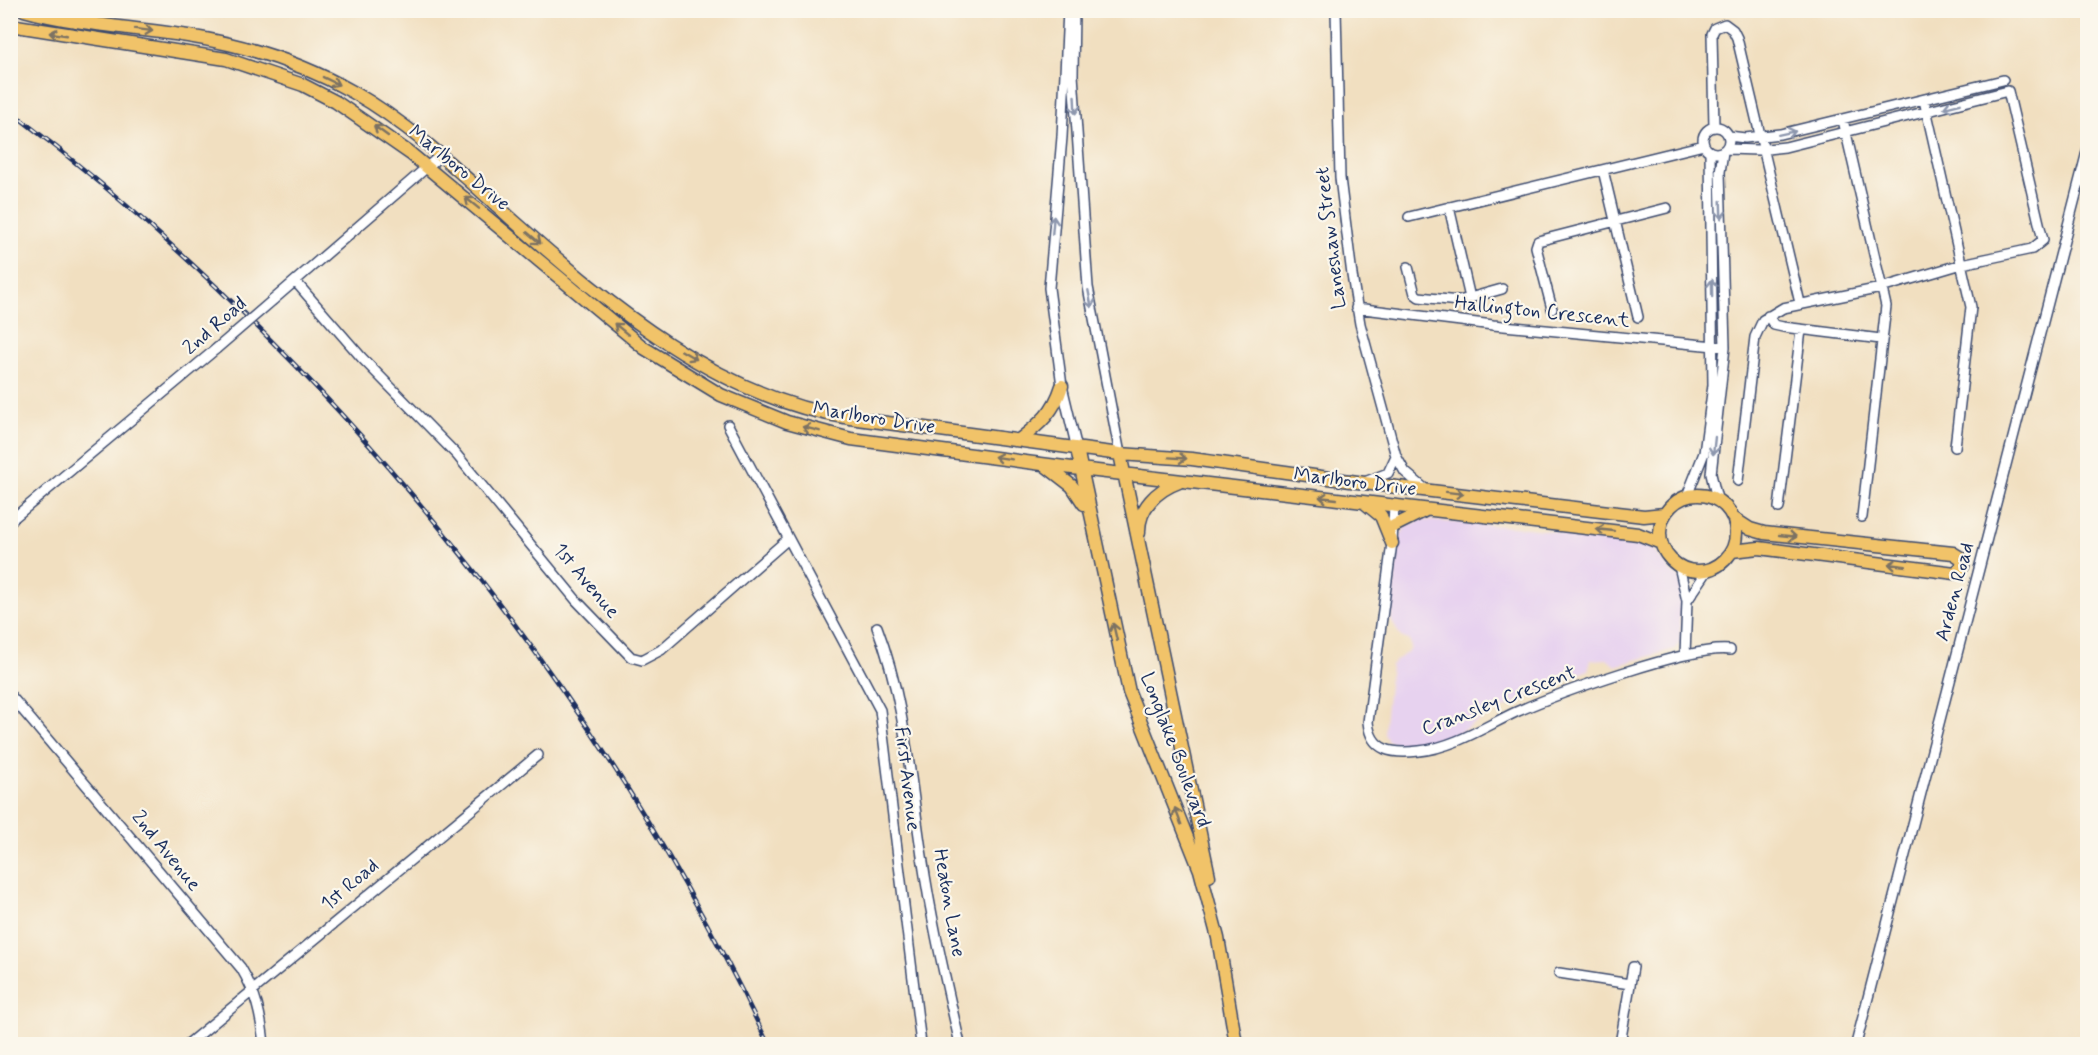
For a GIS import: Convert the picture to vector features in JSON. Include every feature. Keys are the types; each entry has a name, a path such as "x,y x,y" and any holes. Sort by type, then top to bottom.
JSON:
{"main road":[{"name":"Marlboro Drive","path":"24,10 205,39 260,52 326,78 354,93 441,155 622,312 677,348 740,383 789,404 831,416 1077,449 1192,459 1367,483 1644,516 1664,514"},
{"name":"Marlboro Drive","path":"10,26 197,53 271,73 336,102 370,123 427,167 644,348 721,395 770,416 851,439 1080,469 1638,534 1661,543"},
{"path":"1019,440 1037,427 1052,410 1062,386"},
{"name":"Longlake Boulevard","path":"1077,449 1129,692 1204,869 1244,1044"},
{"name":"Longlake Boulevard","path":"1120,454 1218,938 1236,1044"},
{"path":"1041,463 1072,486 1090,515"},
{"path":"1139,548 1138,526 1149,502 1167,486 1180,481"},
{"path":"1367,483 1386,492 1394,506"},
{"path":"1702,494 1716,499 1728,509 1733,518 1736,537 1731,551 1722,563 1708,570 1694,571 1679,566 1668,556 1661,543 1660,528 1664,514 1674,502 1688,496 1702,494"},
{"path":"1365,502 1381,516 1392,543"},
{"path":"1394,526 1407,517 1428,510"},
{"path":"1731,551 1759,548 1955,573 1963,566 1961,558 1953,553 1764,532 1733,518"}],"street":[{"path":"1068,10 1079,188 1088,287 1120,454"},
{"path":"1074,10 1049,288 1062,386 1077,449"},
{"name":"Laneshaw Street","path":"1336,10 1340,178 1356,308 1396,456 1405,472 1425,489"},
{"path":"1714,127 1712,34 1715,28 1725,24 1733,30 1737,38 1800,303"},
{"path":"1688,496 1704,453 1713,385 1706,132 1714,127 1723,129 1729,136 1761,138 2003,80"},
{"path":"1409,217 1603,170 1707,149 1763,150 2008,91 2043,240 2032,249 1962,264 1881,288 1800,303 1767,316 1755,337 1737,481"},
{"path":"1924,100 1969,289 1971,315 1955,447"},
{"path":"1843,120 1886,306 1862,517"},
{"path":"1716,499 1711,474 1725,346 1720,171 1729,136"},
{"name":"Arden Road","path":"1856,1044 2088,147"},
{"name":"2nd Road","path":"10,521 216,349 441,155"},
{"path":"1603,170 1638,317"},
{"path":"1449,207 1470,298"},
{"path":"1552,309 1536,247 1538,241 1667,208"},
{"path":"1407,267 1415,294 1419,297 1453,301 1502,289"},
{"name":"1st Avenue","path":"295,281 362,357 464,463 576,600 631,657 642,660 661,650 788,539"},
{"name":"Hallington Crescent","path":"1356,308 1493,325 1725,346"},
{"path":"1767,316 1774,325 1881,339"},
{"path":"1779,508 1801,330"},
{"path":"728,424 788,539"},
{"path":"1367,483 1388,473 1396,456"},
{"name":"Cransley Crescent","path":"1394,506 1392,543 1368,723 1372,741 1379,747 1408,752 1434,749 1536,705 1685,655 1710,650 1730,650"},
{"name":"First Avenue","path":"788,539 882,717 921,1044"},
{"path":"1679,566 1687,601 1685,655"},
{"path":"1687,601 1708,570"},
{"name":"Heaton Lane","path":"877,627 888,656 902,717 927,889 960,1044"},
{"name":"2nd Avenue","path":"10,695 241,968 254,989 264,1044"},
{"name":"1st Road","path":"188,1044 538,755"},
{"path":"1620,1044 1633,968"},
{"path":"1559,974 1630,984"}],"shaded area":[{"path":"1421,520 1528,528 1649,544 1671,572 1679,577 1685,592 1679,618 1681,641 1675,649 1615,666 1607,659 1591,660 1588,670 1495,712 1460,732 1428,743 1402,746 1388,742 1384,734 1391,665 1411,649 1410,641 1401,637 1391,620 1399,537 1406,527"}],"railway":[{"path":"10,111 127,206 238,308 344,417 444,533 537,655 622,781 700,911 768,1044"}]}
